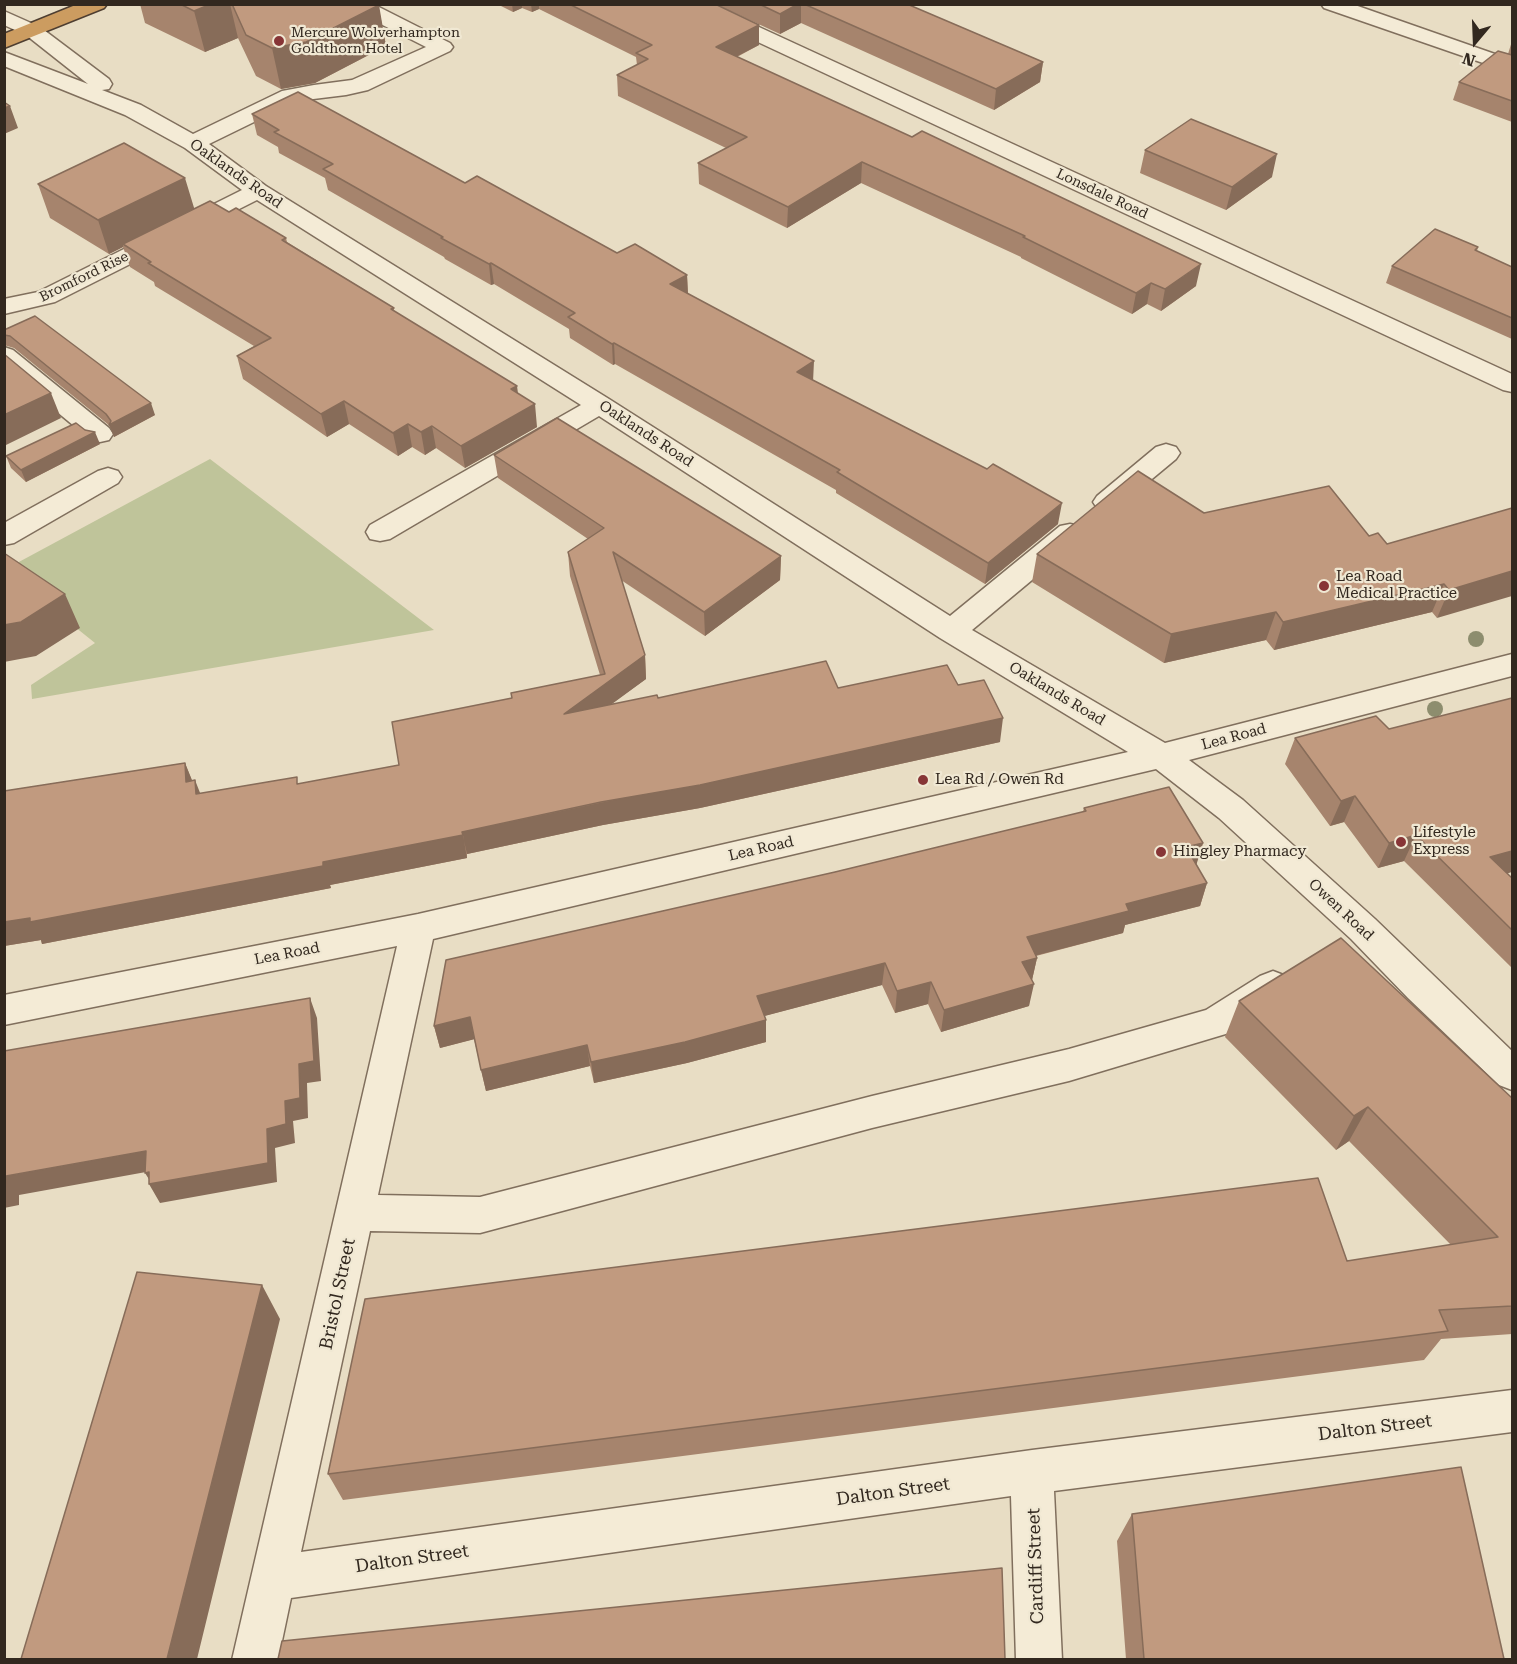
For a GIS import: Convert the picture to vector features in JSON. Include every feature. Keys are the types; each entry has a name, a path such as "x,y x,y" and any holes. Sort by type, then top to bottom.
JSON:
{"highway":[{"path":"4,42 97,4"},
{"path":"5,18 27,9"}],"street":[{"path":"193,143 290,96 360,85 443,47 356,4"},
{"name":"Lonsdale Road","path":"692,4 1512,384"},
{"path":"1331,4 1512,67"},
{"name":"Oaklands Road","path":"5,18 33,31 133,110"},
{"name":"Oaklands Road","path":"4,58 133,110 193,143 258,191 600,405 951,631 1161,756"},
{"name":"Bromford Rise","path":"4,307 46,297 258,191"},
{"path":"11,369 92,427 54,435"},
{"path":"380,532 600,405"},
{"path":"951,631 1166,453"},
{"path":"4,536 108,477"},
{"name":"Lea Road","path":"4,1010 418,928 1161,756 1512,665"},
{"name":"Owen Road","path":"1161,756 1232,809 1334,948 1421,988 1509,1065"},
{"name":"Bristol Street","path":"255,1659 418,928"},
{"path":"355,1213 480,1215 862,1115 1069,1065 1216,1022 1334,948"},
{"name":"Dalton Street","path":"274,1578 1032,1472 1512,1411"},
{"name":"Cardiff Street","path":"1032,1472 1039,1659"}],"green space":[{"path":"210,459 434,630 32,699 31,685 95,643 4,570"}],"building":[{"path":"180,4 211,4 194,11"},
{"path":"232,4 379,5 306,42 272,48 246,35"},
{"path":"569,4 715,4 759,25 716,47 912,137 922,131 1201,264 1165,289 1151,283 1136,293 1023,237 1025,236 862,162 788,207 698,163 747,137 617,75 648,59 636,53 652,45"},
{"path":"759,4 798,4 780,14"},
{"path":"804,4 907,4 1043,62 996,89"},
{"path":"1498,51 1512,55 1512,101 1459,82"},
{"path":"298,92 465,183 477,176 617,253 635,244 687,275 670,284 814,361 797,372 987,469 993,464 1062,503 988,563 837,472 840,470 614,343 612,344 568,317 575,313 491,263 441,238 443,237 323,169 333,164 274,132 279,130 252,114"},
{"path":"1191,119 1277,154 1232,187 1145,150"},
{"path":"124,143 185,178 98,220 38,184"},
{"path":"210,201 229,212 236,208 286,238 282,240 517,386 511,389 535,404 461,446 432,426 421,432 408,424 393,433 344,401 321,414 237,356 271,338 148,263 151,262 123,244"},
{"path":"1435,229 1478,247 1475,250 1512,267 1512,318 1392,266"},
{"path":"35,316 151,403 109,425 111,421 106,414 10,336 4,335 4,330"},
{"path":"4,354 51,393 4,415"},
{"path":"557,418 781,556 704,612 613,552 645,655 564,714 657,695 658,698 826,661 838,688 947,665 958,685 984,680 1003,718 700,785 601,802 462,832 463,835 323,862 323,866 30,922 30,918 4,922 4,791 185,763 186,782 195,780 196,794 297,777 297,784 399,765 392,722 512,698 511,693 605,674 568,552 604,528 494,455"},
{"path":"76,423 85,430 95,432 21,470 6,456"},
{"path":"1138,471 1204,513 1329,486 1369,536 1378,533 1387,544 1512,508 1512,571 1449,590 1444,584 1283,622 1276,612 1171,634 1037,554"},
{"path":"4,553 65,594 21,622 4,625"},
{"path":"1512,698 1512,851 1490,857 1512,878 1512,930 1416,835 1389,843 1355,796 1341,801 1295,738 1376,716 1389,729"},
{"path":"1169,787 1203,843 1186,847 1207,883 1126,904 1129,911 1027,937 1037,958 1022,962 1034,984 944,1010 931,982 897,991 885,963 757,996 766,1020 685,1042 591,1062 587,1045 481,1070 470,1017 434,1026 446,960 835,872 1086,811 1084,808"},
{"path":"1341,938 1512,1098 1512,1306 1439,1310 1448,1331 328,1474 365,1299 1318,1178 1347,1261 1498,1237 1368,1107 1354,1116 1239,1001"},
{"path":"310,998 314,1061 299,1064 300,1098 285,1101 286,1124 267,1129 268,1163 149,1184 149,1172 145,1173 146,1151 6,1176 4,1187 4,1051"},
{"path":"137,1272 262,1285 167,1659 21,1659"},
{"path":"1461,1467 1504,1659 1144,1659 1132,1514"},
{"path":"1002,1568 1005,1659 278,1659 282,1641"}],"place":[{"name":"Mercure Wolverhampton Goldthorn Hotel","path":"279,41"},
{"name":"Lea Road Medical Practice","path":"1324,586"},
{"name":"Lea Rd / Owen Rd","path":"923,780"},
{"name":"Lifestyle Express","path":"1401,842"},
{"name":"Hingley Pharmacy","path":"1161,852"}]}
